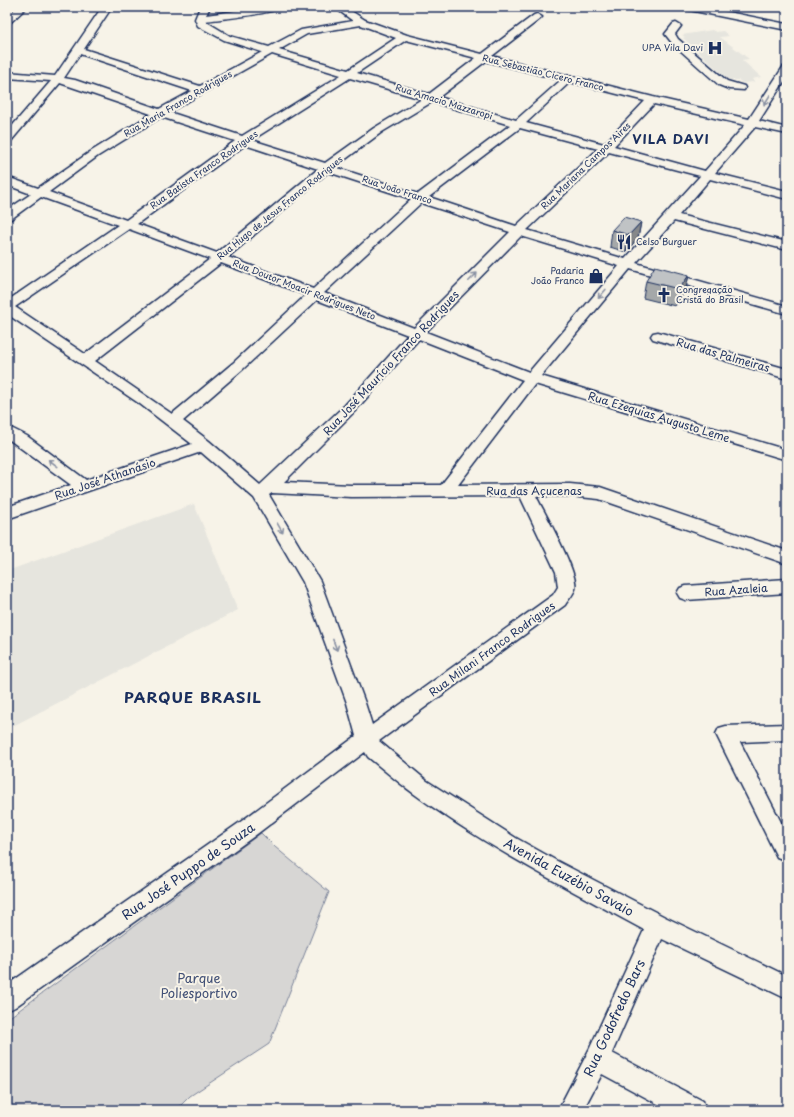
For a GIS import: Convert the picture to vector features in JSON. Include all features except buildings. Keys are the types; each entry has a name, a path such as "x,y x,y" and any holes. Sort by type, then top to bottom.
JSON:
{"street":[{"path":"7,20 22,7"},
{"path":"7,140 58,78 107,7"},
{"path":"200,19 205,7"},
{"path":"200,19 277,7"},
{"name":"Rua Sebastião Cicero Franco","path":"339,7 362,22 404,37 652,100 787,131"},
{"path":"689,7 787,27"},
{"name":"Rua Hugo de Jesus Franco Rodrigues","path":"85,361 219,258 327,167 378,130 431,98 537,17"},
{"name":"Rua Amacio Mazzaropi","path":"200,19 201,24 227,38 518,124 708,176 787,195"},
{"name":"Rua Maria Franco Rodrigues","path":"7,216 94,154 160,113 304,32 362,22"},
{"path":"676,26 670,34 671,38 723,83 740,88"},
{"name":"Rua Batista Franco Rodrigues","path":"7,308 244,140 349,74 404,37"},
{"path":"77,50 200,90"},
{"path":"445,491 532,378 627,265 708,176 752,123 785,74"},
{"name":"Rua João Franco","path":"7,75 58,78 520,231 627,265 787,310"},
{"path":"173,421 238,366 415,202 518,124 568,79"},
{"name":"Rua Mariana Campos Aires","path":"520,231 606,148 652,100"},
{"name":"Rua Doutor Moacir Rodrigues Neto","path":"7,181 42,192 126,225 316,294 532,378"},
{"path":"671,217 787,246"},
{"name":"Rua José Maurício Franco Rodrigues","path":"265,490 350,408 416,334 520,231"},
{"path":"7,308 173,421 265,490 311,581 356,703 367,740"},
{"path":"7,324 22,318"},
{"name":"Rua das Palmeiras","path":"658,336 787,374"},
{"name":"Rua Ezequias Augusto Leme","path":"532,378 787,455"},
{"path":"7,431 22,440 84,487"},
{"name":"Rua José Athanásio","path":"7,513 204,445"},
{"name":"Rua das Açucenas","path":"265,490 570,490 600,493 787,558"},
{"name":"Rua Milani Franco Rodrigues","path":"367,740 559,600 567,588 565,572 526,491"},
{"name":"Rua Azaleia","path":"686,594 787,586"},
{"path":"785,850 726,734 787,732"},
{"name":"Avenida Euzébio Savaio","path":"367,740 375,751 420,787 496,837 549,868 657,925 787,988"},
{"name":"Rua José Puppo de Souza","path":"7,999 246,830 367,740"},
{"name":"Rua Godofredo Bars","path":"570,1110 597,1058 657,925"},
{"path":"597,1058 694,1110"}],"shaded area":[{"name":"UPA Vila Davi","path":"712,30 716,32 723,31 729,36 720,37 749,59 742,60 761,77 752,79 754,82 743,83 738,80 729,80 683,38 685,37 682,35"},
{"path":"194,504 238,610 7,729 7,571"}],"green space":[{"name":"Parque Poliesportivo","path":"261,833 275,847 329,892 269,1044 190,1096 176,1110 7,1110 7,1019"}],"place":[{"name":"UPA Vila Davi","path":"715,48"},
{"name":"Celso Burguer","path":"624,242"},
{"name":"Padaria João Franco","path":"596,276"},
{"name":"Congregação Cristã do Brasil","path":"664,295"}],"district":[{"name":"VILA DAVI","path":"671,139"},
{"name":"PARQUE BRASIL","path":"193,698"}]}
